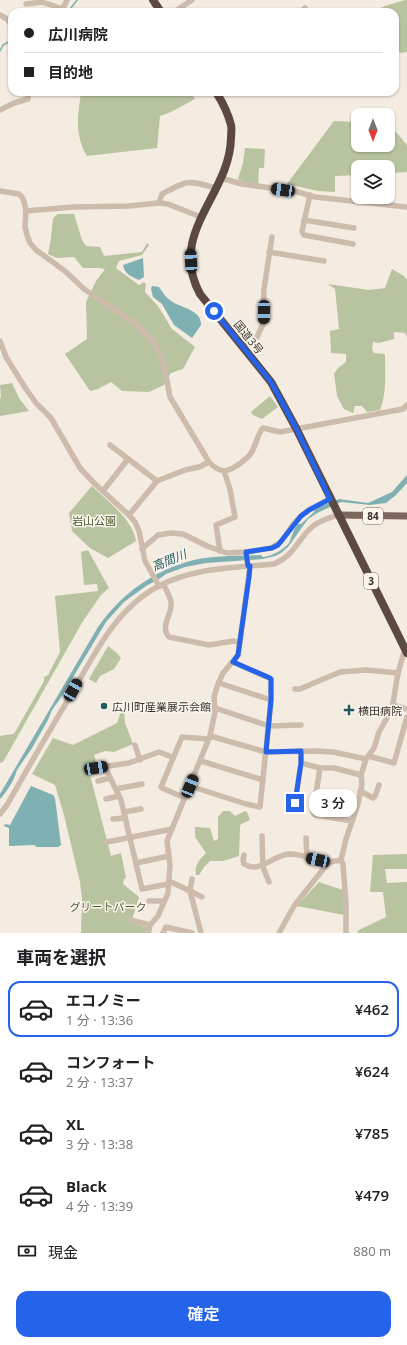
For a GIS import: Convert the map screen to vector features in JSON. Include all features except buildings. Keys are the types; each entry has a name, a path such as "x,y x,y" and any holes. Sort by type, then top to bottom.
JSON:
{"highway":[{"name":"国道3号","path":"219,96 225,106 231,126 231,145 228,160 221,178 195,231 191,252 194,283 200,294 271,382 296,428 406,651"}],"main road":[{"name":"84","path":"337,512 407,516"}],"street":[{"path":"180,8 192,0"},
{"path":"26,4 42,2 57,8"},
{"path":"0,110 28,99 28,96"},
{"path":"221,178 242,184 294,191 310,195 395,207 407,207"},
{"path":"159,203 162,194 182,184 193,181 216,188"},
{"path":"0,190 19,194 24,201 26,211 25,227 30,243 36,250 66,272 84,289 131,320 154,342 164,365 170,397 215,468 224,471 234,468 249,456 254,448 257,437 263,428 280,432 403,409 407,405"},
{"path":"310,195 302,231 304,235 353,244"},
{"path":"26,211 159,203 168,204 201,217"},
{"path":"304,220 354,228"},
{"path":"243,346 257,337 263,324 264,289 272,237"},
{"path":"270,252 324,261"},
{"path":"0,341 6,357 26,389 36,403 51,418 80,468 129,515 139,531 145,561 171,603 166,628 169,637 209,645 234,641 240,643"},
{"path":"110,445 157,481"},
{"path":"103,491 128,458"},
{"path":"129,515 157,481 210,462"},
{"path":"220,551 216,525 235,517 230,489 224,471"},
{"path":"142,549 158,535 170,533 183,534 207,546 227,553 246,553 272,548 278,545 301,516 309,510 331,500"},
{"path":"0,814 7,805 109,630 120,616 136,601 160,584 196,572 209,569 248,565 274,564 284,560 312,527 321,520 337,512"},
{"path":"148,933 150,925 158,916 168,893 170,864 167,841 210,737 214,697 219,683 223,673 238,655 248,565 246,553"},
{"path":"346,933 346,904 343,864 341,860 358,804 362,775 367,758 374,748 379,732 392,709 398,673 406,651"},
{"path":"190,786 260,808 269,726 271,679 233,662"},
{"path":"295,689 300,689 340,672 366,670 398,673"},
{"path":"219,683 271,700"},
{"path":"393,705 407,709"},
{"path":"214,708 269,726 301,725"},
{"path":"185,798 161,787 172,757 182,737 210,737 266,752 333,752 394,764 407,717"},
{"path":"135,745 140,760"},
{"path":"295,803 301,763 301,751"},
{"path":"96,768 129,763 159,752 172,757"},
{"path":"201,761 263,780"},
{"path":"301,763 320,768 334,768 362,775"},
{"path":"105,767 119,796 142,889 169,882 202,897"},
{"path":"320,768 313,812 315,815 352,822"},
{"path":"98,781 110,778"},
{"path":"116,789 142,784"},
{"path":"360,791 373,798 379,785"},
{"path":"106,799 119,796"},
{"path":"113,819 141,809"},
{"path":"107,842 172,829"},
{"path":"262,836 262,865 269,882"},
{"path":"306,838 307,858"},
{"path":"244,855 244,864 249,867 262,865 288,854 330,862 341,860"},
{"path":"136,863 169,856"},
{"path":"279,933 294,906 330,862"},
{"path":"192,879 190,891 201,933"},
{"path":"149,901 164,901"},
{"path":"130,920 150,925"},
{"path":"163,933 166,927 192,933"}],"green space":[{"path":"407,0 407,52 399,52 399,8 381,8"},
{"path":"81,96 193,96 195,99 171,112 160,116 157,148 87,156 80,140 78,117"},
{"path":"334,121 351,122 351,152 395,152 395,131 407,145 407,172 395,173 395,160 351,160 351,175 335,176 335,192 318,191 287,184"},
{"path":"245,148 265,149 264,168 259,168 258,184 244,182 238,179 243,163"},
{"path":"58,214 74,214 82,240 86,246 100,247 104,256 142,252 147,243 149,245 142,255 119,261 116,268 139,285 144,282 146,284 145,292 158,306 172,329 195,347 183,369 171,373 164,385 149,392 122,391 111,382 98,389 90,391 65,354 87,339 86,302 96,281 105,269 83,268 74,257 57,258 48,254 53,218"},
{"path":"392,269 404,276 407,280 407,337 405,333 394,332 394,339 379,343 373,342 372,349 374,353 385,354 384,397 380,410 367,412 362,406 355,406 353,413 344,409 337,396 334,374 338,368 346,362 346,354 331,353 330,331 339,329 335,289 328,284 369,290 385,288"},
{"path":"12,383 19,398 29,411 0,416 0,385"},
{"path":"270,396 278,407 262,419 253,415 251,412"},
{"name":"岩山公園","path":"92,486 125,518 134,533 136,541 108,558 90,548 72,531 69,513"},
{"path":"88,550 109,588 101,595 83,621 3,762 0,763 0,736 14,734 44,681 44,677 48,675 60,652 55,596 98,591 97,584 84,585 81,552"},
{"path":"108,646 121,658 114,669 100,676 96,683 89,679"},
{"name":"グリートパーク","path":"122,709 124,709 125,723 133,744 114,752 105,751 94,755 97,766 89,771 111,856 121,853 126,878 124,879 123,884 139,897 131,923 152,929 151,933 81,933 82,898 80,882 64,815 55,785 32,774 53,738 73,745 117,723"},
{"path":"223,811 230,811 235,816 245,811 247,812 250,820 241,824 240,827 239,856 223,861 210,861 199,875 196,875 197,865 206,853 195,837 195,827 210,828 214,841 218,839 218,817"},
{"path":"407,854 407,869 385,869 387,883 407,882 407,933 358,933 357,931 386,917 383,892 370,892 373,855"},
{"path":"319,882 343,890 344,915 297,906"}],"water":[{"path":"143,258 144,277 139,280 133,278 128,274 123,265"},
{"path":"152,286 159,287 168,299 198,315 201,325 192,338 174,325 162,304 153,297 151,289"},
{"path":"407,475 407,483 386,503 370,505 341,502 319,512 308,519 288,547 275,556 263,559 206,563 185,567 166,574 124,602 106,622 52,710 32,748 17,770 10,786 0,799 0,794 98,627 117,604 128,594 152,577 179,564 210,557 261,555 266,557 274,554 288,544 298,524 301,524 314,512 315,509 339,499 368,503 392,492"},
{"path":"31,786 53,795 55,798 61,845 58,847 36,847 35,845 9,846 9,828 4,826 5,824 10,825"}],"waterway":[{"path":"71,8 77,0"},
{"path":"0,51 3,45 8,42"}],"place":[{"name":"広川町産業展示会館","path":"104,706"},
{"name":"横田病院","path":"349,710"}],"route":[{"path":"214,311 271,382 296,428 330,499 301,516 278,545 272,548 246,552 248,566 250,566 249,577 238,655 233,662 271,679 271,700 266,752 301,751 301,763 295,803"}],"water label":[{"name":"高間川","path":"169,560"}]}
